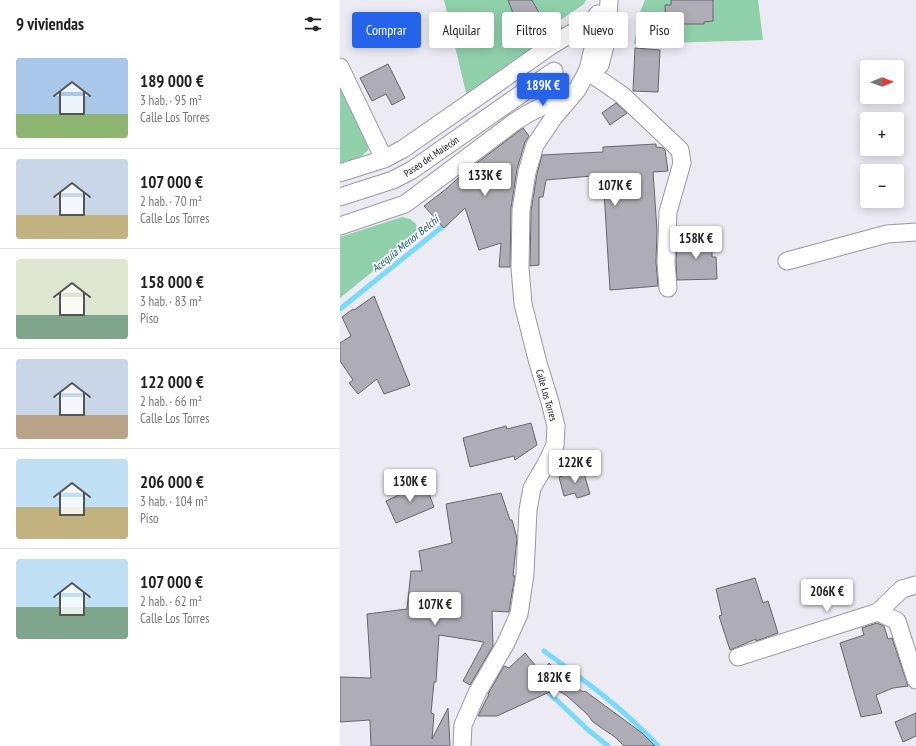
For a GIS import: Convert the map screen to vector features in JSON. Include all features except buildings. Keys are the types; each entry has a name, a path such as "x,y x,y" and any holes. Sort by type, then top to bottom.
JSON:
{"street":[{"path":"600,12 608,0"},
{"path":"591,73 604,53 607,38 608,0"},
{"path":"340,173 384,159 403,149 552,45 569,35"},
{"path":"340,226 405,204 516,121 589,83 593,48"},
{"path":"340,68 384,159"},
{"name":"Paseo del Malecón","path":"340,197 393,180 412,170 554,71"},
{"path":"591,73 622,95 680,150 682,163 668,212 666,262 668,288"},
{"name":"Calle Los Torres","path":"462,746 463,725 477,693 506,643 519,614 525,574 528,510 532,488 555,445 556,426 523,304 520,268 521,210 527,172 534,145 554,117 577,90"},
{"path":"516,121 525,120 528,122 534,136 534,145"},
{"path":"787,261 887,234 916,232"},
{"path":"738,656 878,612 902,589 916,585"},
{"path":"878,612 897,621 916,680"}],"green space":[{"path":"444,0 586,0 584,4 572,12 569,12 569,14 561,20 561,12 502,12 502,48 538,48 467,97 455,48 494,48 494,12 447,12"},
{"path":"645,0 758,0 763,40 684,42 684,12 640,12"},
{"path":"561,25 564,30 561,32"},
{"path":"636,33 636,44 634,44"},
{"path":"340,81 370,141 368,150 361,157 340,166"},
{"path":"402,217 410,219 416,224 417,232 409,242 340,298 340,237"}],"waterway":[{"name":"Acequia Menor Belchí","path":"340,309 447,223"},
{"path":"544,651 618,707 658,746"},
{"path":"547,691 587,729 608,746"}]}
